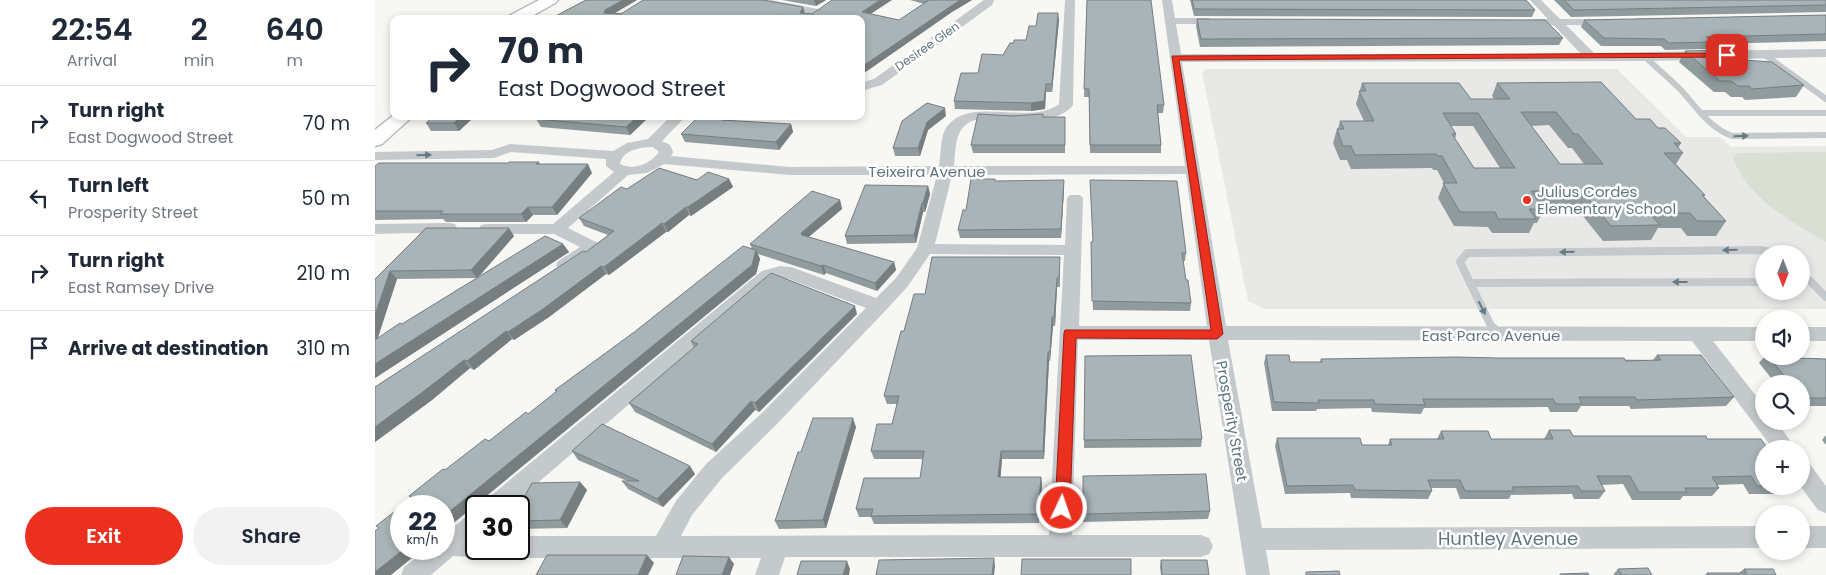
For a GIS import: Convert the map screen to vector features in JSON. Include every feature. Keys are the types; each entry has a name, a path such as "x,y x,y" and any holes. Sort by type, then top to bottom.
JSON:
{"street":[{"path":"524,15 557,0"},
{"path":"538,15 557,0"},
{"path":"753,0 818,12"},
{"name":"Desiree Glen","path":"865,86 878,82 988,3 989,0"},
{"path":"662,547 684,508 714,472 880,306 902,282 925,249 946,170 952,130 964,119 975,116 1048,116 1060,112 1066,105 1070,0"},
{"name":"Prosperity Street","path":"1167,0 1217,334 1258,575"},
{"path":"1535,0 1591,57"},
{"path":"813,15 830,4"},
{"path":"1175,58 1645,57 1826,52"},
{"path":"375,121 390,109"},
{"path":"375,142 400,120"},
{"path":"652,143 675,120"},
{"path":"375,142 504,144 510,148"},
{"path":"375,156 494,154 510,148 615,155 632,146 652,143 665,148 666,152 661,159 643,169 624,171 613,166 612,162 615,155"},
{"name":"Teixeira Avenue","path":"661,159 789,171 1192,170"},
{"path":"557,229 624,171"},
{"path":"1060,546 1075,198"},
{"path":"375,229 557,229 592,247 552,273"},
{"path":"925,249 1073,250"},
{"path":"508,495 768,276 780,272 791,273 880,306"},
{"name":"East Parco Avenue","path":"1070,333 1755,334"},
{"path":"1697,334 1755,409"},
{"path":"1810,334 1826,334"},
{"path":"1810,482 1826,503"},
{"path":"455,540 465,531"},
{"path":"1810,537 1826,537"},
{"name":"Huntley Avenue","path":"1253,539 1755,538"},
{"path":"530,547 1201,546"},
{"path":"767,575 776,547"},
{"path":"413,575 431,560"}],"lane":[{"path":"1169,21 1219,21"},
{"path":"1526,22 1602,22"},
{"path":"1765,55 1826,99"},
{"path":"1645,57 1685,94 1721,132 1732,136 1826,135"},
{"path":"1701,113 1826,113"},
{"path":"1496,335 1460,262 1467,253 1755,250"},
{"path":"1470,284 1755,282"},
{"path":"1811,282 1826,297"}],"shaded area":[{"name":"Julius Cordes Elementary School","path":"1206,69 1617,69 1686,137 1721,137 1731,147 1826,146 1826,309 1264,309 1248,301 1202,72"},
{"path":"1826,152 1826,242 1772,208 1749,186 1733,159 1737,153"}],"building":[{"path":"586,0 623,0 605,10 604,13 621,14 643,0 762,0 803,7 800,13 812,14 832,0 880,0 862,12 899,20 929,0 960,0 865,65 865,15 558,15"},
{"path":"1087,0 1151,0 1164,105 1157,105 1161,145 1090,145 1089,89 1084,89"},
{"path":"1192,0 1526,0 1535,10 1194,9"},
{"path":"1564,0 1826,0 1826,5 1574,10"},
{"path":"1038,13 1058,13 1052,84 1046,84 1044,101 1031,103 954,101 961,73 978,73 982,54 1003,55 1010,43 1014,43 1014,40 1026,40 1029,26 1036,26"},
{"path":"1826,15 1826,34 1706,37 1713,42 1669,43 1664,39 1604,38 1584,20"},
{"path":"1197,19 1545,20 1563,38 1201,39"},
{"path":"1731,50 1744,60 1772,62 1804,85 1752,89 1749,86 1738,86 1731,81 1720,81 1685,51"},
{"path":"1601,82 1636,119 1650,119 1658,128 1665,128 1681,143 1674,143 1683,153 1664,153 1705,195 1702,195 1726,221 1697,221 1690,213 1649,213 1660,225 1611,226 1582,191 1531,191 1544,209 1529,209 1536,219 1498,219 1495,212 1460,212 1443,183 1457,183 1442,156 1436,154 1355,155 1351,146 1343,146 1337,129 1344,129 1340,121 1374,121 1359,91 1366,91 1362,83 1459,83 1471,99 1510,99 1497,83","holes":["1521,112 1556,112 1574,134 1578,134 1603,164 1560,164","1443,113 1478,113 1515,168 1474,168 1452,134 1456,134"]},
{"path":"927,103 945,108 927,122 918,148 893,148 902,121"},
{"path":"978,114 1012,116 1043,114 1043,117 1065,117 1065,145 971,145"},
{"path":"429,120 457,120 454,123 426,123"},
{"path":"547,120 634,120 626,127"},
{"path":"695,120 791,124 776,142 681,134"},
{"path":"509,162 588,164 552,207 528,207 521,214 440,214 443,211 375,211 375,166 379,163"},
{"path":"659,168 697,180 708,172 729,179 664,224 662,223 604,267 601,266 543,309 508,332 506,331 467,361 464,360 375,427 375,387 583,251 586,252 614,231 579,218 621,187 627,189"},
{"path":"971,179 995,179 995,181 1064,180 1061,229 958,230 963,210 966,210"},
{"path":"1090,180 1177,181 1186,253 1182,253 1191,303 1092,301 1091,242 1093,242"},
{"path":"865,185 928,186 914,235 845,236"},
{"path":"812,191 840,200 801,233 802,235 894,262 875,283 823,265 821,266 750,244"},
{"path":"426,228 509,228 471,270 390,271 375,315 375,279"},
{"path":"545,236 563,244 375,364 375,340"},
{"path":"743,246 756,250 752,265 470,495 465,495 465,499 455,507 455,495 410,495 485,439 489,441 526,412 528,414 557,391 555,390 633,333"},
{"path":"932,257 1060,257 1054,317 1052,317 1050,352 1048,352 1043,451 1001,451 998,477 1041,477 1038,514 871,516 873,509 856,509 864,478 920,478 924,451 871,451 877,424 892,424 899,396 884,396 901,331 904,331 914,294 925,294"},
{"path":"771,273 855,306 755,403 751,401 712,444 629,403 698,344 691,341"},
{"path":"1191,355 1202,439 1084,440 1085,356"},
{"path":"1266,355 1289,355 1290,362 1322,362 1321,359 1456,357 1624,358 1626,361 1661,360 1657,355 1701,355 1734,397 1637,400 1635,397 1579,397 1582,404 1556,404 1553,399 1423,399 1425,405 1375,404 1374,400 1318,400 1319,403 1274,402"},
{"path":"1810,358 1826,359 1826,398 1810,398 1810,375 1784,375 1775,365 1810,365"},
{"path":"813,418 853,418 823,520 775,521 798,452 801,452"},
{"path":"602,424 690,466 657,499 622,481 639,481 572,451"},
{"path":"1549,430 1570,430 1573,436 1706,436 1707,439 1762,440 1755,440 1755,483 1751,476 1712,477 1719,488 1685,488 1687,492 1639,492 1630,476 1597,476 1605,491 1581,491 1578,486 1512,487 1514,491 1465,491 1460,480 1428,480 1432,491 1355,490 1353,485 1287,486 1277,438 1360,438 1362,445 1392,445 1390,439 1444,439 1441,431 1488,431 1491,439 1553,439"},
{"path":"1206,474 1210,511 1083,514 1083,476"},
{"path":"580,482 560,520 530,521 530,495 525,495 532,483"},
{"path":"390,515 390,560 375,572 375,531 379,528 376,526"},
{"path":"547,555 647,555 638,575 536,575"},
{"path":"683,556 729,557 722,575 676,575"},
{"path":"994,558 992,575 876,575 879,560"},
{"path":"1022,559 1131,559 1131,575 1021,575"},
{"path":"1161,560 1207,560 1209,575 1162,575"},
{"path":"801,561 847,561 843,575 797,575"},
{"path":"1648,568 1652,575 1622,575 1618,569"},
{"path":"1744,569 1773,569 1776,575 1709,575 1707,573 1747,573"},
{"path":"1339,571 1340,575 1306,575 1306,572"},
{"path":"1588,573 1589,575 1560,575 1560,574"}],"place":[{"name":"Julius Cordes Elementary School","path":"1527,200"}],"route":[{"path":"1062,508 1070,333 1217,334 1175,58 1727,55"}]}
